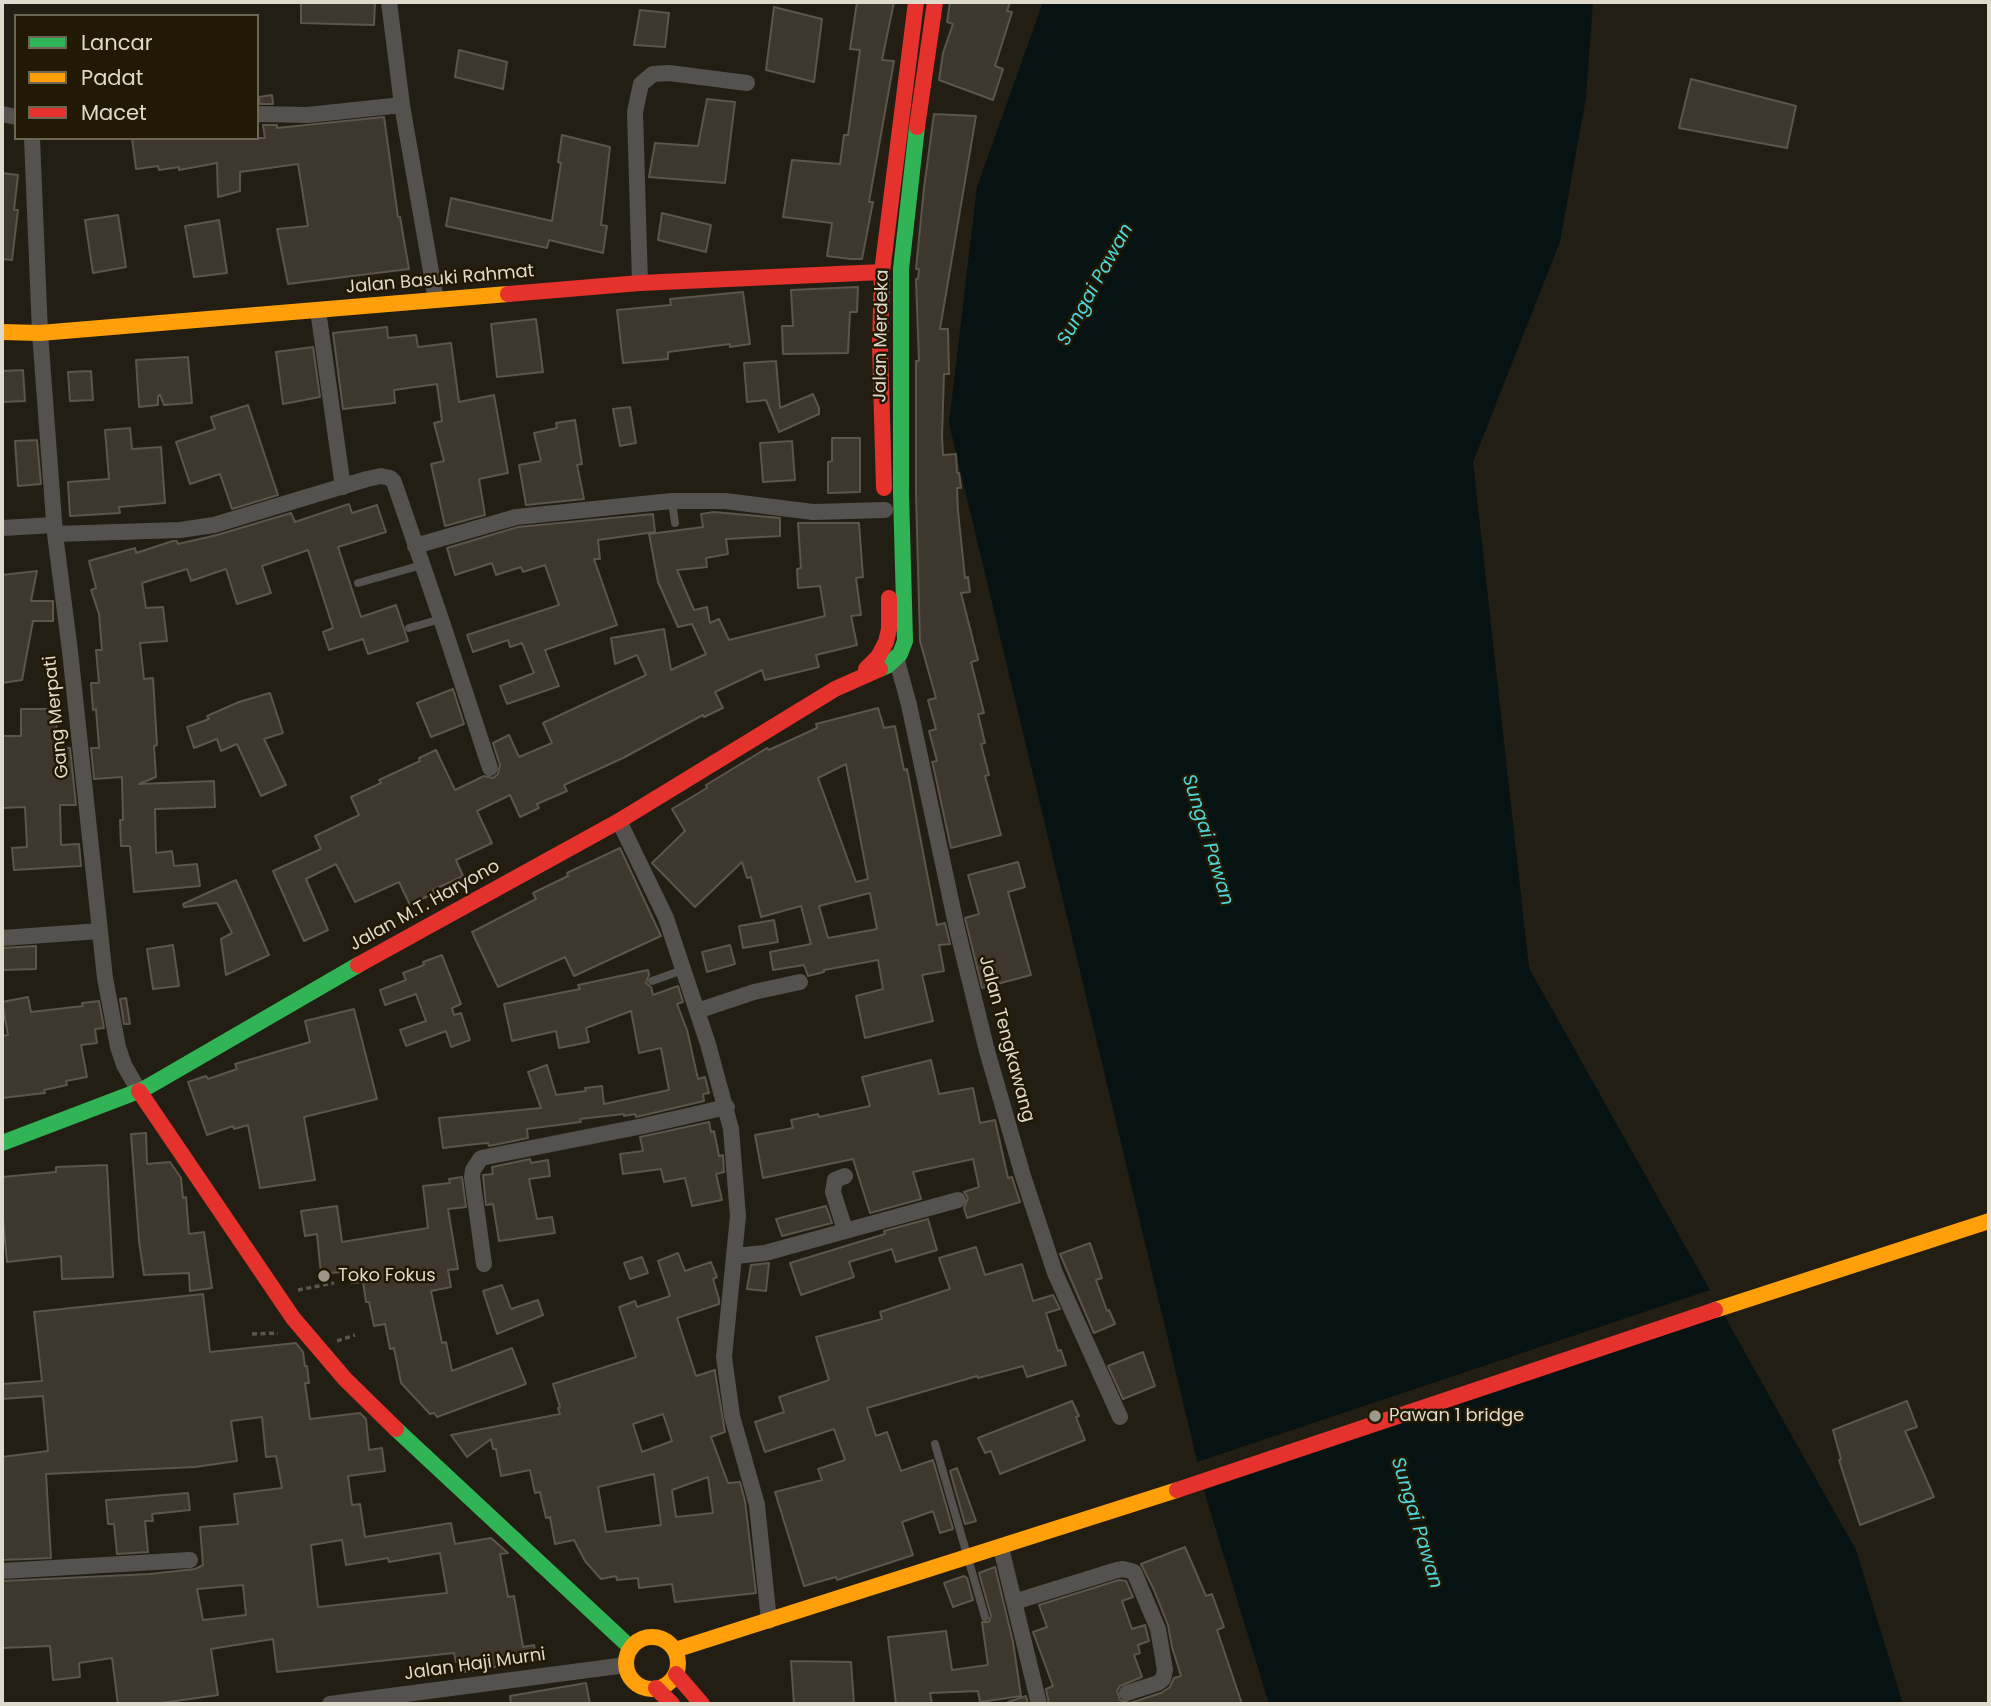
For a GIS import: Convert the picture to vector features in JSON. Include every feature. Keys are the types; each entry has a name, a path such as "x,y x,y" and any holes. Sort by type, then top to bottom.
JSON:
{"main road":[{"name":"Jalan Merdeka","path":"887,660 886,642 889,629 880,345 882,272 916,2"},
{"name":"Jalan Merdeka","path":"887,660 903,648 906,632 901,493 901,269 909,186 935,2"},
{"path":"908,62 926,63"},
{"name":"Jalan Basuki Rahmat","path":"2,332 40,333 640,282 882,272"},
{"name":"Jalan M.T. Haryono","path":"2,1143 139,1091 363,962 620,821 763,731 887,660"},
{"path":"139,1091 293,1318 345,1379 419,1452 631,1648"},
{"path":"675,1650 1103,1515 1822,1274 1986,1224"},
{"path":"656,1688 671,1681 678,1666 675,1650 662,1639 653,1637 637,1642 631,1648 626,1665 633,1680 640,1685 656,1688 672,1704"},
{"path":"676,1674 702,1704"}],"street":[{"path":"389,2 402,105 436,300"},
{"path":"640,282 635,112 641,84 653,74 669,73 747,83"},
{"path":"259,114 307,115 402,105"},
{"name":"Gang Merpati","path":"32,140 40,333 54,529 114,1032 124,1065 139,1091"},
{"path":"318,310 343,487"},
{"path":"2,528 180,530 214,525 381,476 393,479 490,768"},
{"path":"415,546 516,517 672,501 725,501 886,523"},
{"name":"Jalan Tengkawang","path":"887,660 909,705 957,929 987,1051 1023,1176 1055,1273 1120,1417"},
{"path":"620,821 666,918 727,1107 737,1184 738,1216 724,1357 732,1416 758,1505 769,1621"},
{"path":"2,938 100,931"},
{"path":"697,1011 754,992 800,982"},
{"path":"484,1264 472,1177 476,1163 481,1158 727,1107"},
{"path":"845,1176 835,1180 833,1192 845,1230"},
{"path":"735,1256 765,1253 958,1200"},
{"path":"1001,1548 1039,1704"},
{"path":"2,1571 190,1560"},
{"path":"1014,1602 1117,1570 1133,1572 1158,1629 1165,1670 1163,1679 1158,1683 1127,1693"},
{"name":"Jalan Haji Murni","path":"330,1704 626,1665"}],"lane":[{"path":"672,501 675,523"},
{"path":"358,583 422,565"},
{"path":"409,628 442,619"},
{"path":"652,981 683,970"},
{"path":"935,1444 985,1617"}],"path":[{"path":"277,1294 334,1283"}],"water":[{"name":"Sungai Pawan","path":"1043,2 1593,2 1586,97 1560,242 1473,462 1529,968 1856,1550 1903,1704 1269,1704 1205,1494 949,423 977,187"}],"pier":[{"path":"1713,1289 1727,1313 1201,1491 1194,1463"}],"building":[{"path":"301,2 375,2 374,25 301,23"},
{"path":"857,2 894,2 882,60 894,61 869,202 873,202 862,259 851,259 827,256 832,223 783,217 792,160 840,164 844,135 848,135 860,50 850,49"},
{"path":"950,2 1010,2 1007,11 1012,12 995,66 1003,69 993,100 939,80 943,53 953,24 947,22"},
{"path":"774,7 822,19 814,82 766,70"},
{"path":"640,10 669,13 665,47 634,45"},
{"path":"459,50 507,62 503,89 455,77"},
{"path":"1691,79 1796,106 1787,148 1679,128"},
{"path":"272,95 273,104 260,104 259,97"},
{"path":"707,99 735,102 725,183 649,177 655,143 698,146"},
{"path":"934,114 976,116 940,329 948,329 949,374 944,374 942,436 943,455 956,454 959,473 961,488 957,488 958,511 965,578 968,577 970,592 961,593 978,660 971,662 984,713 978,714 985,743 981,744 989,775 985,776 1001,835 951,848 932,762 937,761 929,731 936,729 928,700 936,698 920,641 916,493 916,361 919,361 916,279 919,269 916,269"},
{"path":"384,117 398,217 409,269 288,284 277,229 308,226 298,164 240,172 240,191 218,197 217,163 179,170 179,167 159,170 158,166 136,169 132,140 259,140 265,138 263,125 277,125 277,128"},
{"path":"562,135 610,147 601,225 607,226 603,253 549,240 547,248 446,226 451,198 552,221 561,163 558,162"},
{"path":"2,173 18,175 14,210 18,210 12,260 2,259"},
{"path":"662,213 711,225 706,252 658,240"},
{"path":"118,215 126,267 93,273 85,220"},
{"path":"219,220 227,273 194,277 185,226"},
{"path":"858,287 857,312 850,312 848,353 783,354 782,326 793,326 791,290"},
{"path":"743,292 750,344 668,352 668,359 623,363 617,310 671,305 670,299"},
{"path":"536,319 543,372 497,377 491,324"},
{"path":"387,327 388,338 416,335 418,347 451,343 459,402 494,395 508,473 479,479 485,515 445,526 431,464 444,461 434,423 442,421 437,384 394,390 395,403 343,409 333,333"},
{"path":"313,347 320,397 283,404 276,352"},
{"path":"188,357 192,403 164,405 160,395 158,405 139,407 136,360"},
{"path":"776,361 780,408 813,394 819,408 819,414 779,432 766,400 747,402 744,363"},
{"path":"23,370 25,401 2,402 2,371"},
{"path":"91,371 93,400 70,401 68,372"},
{"path":"248,405 278,495 232,509 220,474 190,484 176,442 215,429 211,417"},
{"path":"630,407 636,443 620,446 613,409"},
{"path":"575,420 582,464 577,465 584,499 526,505 519,465 541,461 534,433 557,428 556,423"},
{"path":"130,428 132,449 161,447 165,503 119,507 120,513 70,516 68,482 109,479 105,430"},
{"path":"832,438 860,438 860,492 828,493 828,462 832,461"},
{"path":"37,440 41,484 18,486 15,441"},
{"path":"792,441 795,480 763,482 760,443"},
{"path":"349,504 352,513 377,505 386,532 338,547 361,617 396,605 408,641 368,654 363,639 329,650 323,632 333,628 308,550 262,566 271,593 237,604 226,569 191,581 187,569 142,583 146,608 163,607 167,641 140,643 144,679 153,678 157,745 154,746 156,777 139,784 214,781 215,807 155,809 156,853 172,851 174,866 197,864 200,886 134,892 130,846 121,846 122,777 94,779 91,748 99,748 91,683 99,683 96,650 102,650 99,614 91,590 96,588 89,561 135,548 136,553 173,541 178,544 217,535 291,513 295,522"},
{"path":"714,512 780,518 780,536 726,539 728,554 706,558 707,567 677,570 694,610 707,607 710,623 719,619 729,640 825,616 820,586 798,588 797,569 801,568 798,523 859,523 863,577 856,578 861,615 851,616 857,645 816,655 819,667 765,680 762,670 715,692 723,708 704,717 703,715 623,758 564,785 567,791 537,804 539,808 520,817 510,795 477,811 492,843 456,860 463,876 433,890 434,893 410,905 399,882 355,902 336,864 306,879 328,930 304,941 273,871 321,849 315,836 359,815 351,797 381,783 379,780 420,761 419,758 436,750 455,790 484,776 493,778 498,774 500,765 493,743 509,735 519,757 552,743 543,723 646,675 637,655 615,664 611,638 664,629 671,670 706,654 692,624 678,627 658,582 649,534 703,527 701,514"},
{"path":"653,514 655,532 598,540 600,559 594,559 617,625 545,650 559,686 507,704 500,686 534,673 522,643 510,647 508,640 473,652 467,635 559,605 545,565 523,572 521,567 496,575 492,563 455,575 447,548 518,527"},
{"path":"37,571 31,601 53,601 53,621 33,621 22,680 2,683 2,575"},
{"path":"453,689 464,724 431,737 417,703"},
{"path":"270,693 283,733 264,739 286,785 261,796 237,744 221,751 217,739 194,748 187,727 209,719 207,716 239,702"},
{"path":"878,708 884,728 895,726 904,770 907,769 937,925 945,923 950,944 939,945 944,971 922,975 933,1021 865,1038 856,996 883,989 878,960 824,970 808,976 804,965 773,970 770,952 811,944 801,906 761,917 751,877 747,878 742,862 695,907 652,863 685,831 672,809 767,748 769,750 817,728 816,724","holes":["846,764 868,879 856,882 818,778","870,893 877,929 828,938 819,906"]},
{"path":"21,709 57,709 56,747 70,748 76,805 60,805 61,845 79,844 81,866 14,870 12,848 27,847 25,807 3,808 2,736 21,736"},
{"path":"620,848 661,936 574,976 565,957 498,987 472,932 536,899 533,893 568,876 567,873"},
{"path":"1018,862 1025,887 1008,892 1031,975 982,988 965,918 979,914 968,875"},
{"path":"236,880 269,955 226,975 221,939 232,933 217,903 184,907 183,904"},
{"path":"774,920 778,942 743,948 739,926"},
{"path":"173,945 179,986 153,989 147,949"},
{"path":"730,945 735,964 707,972 702,952"},
{"path":"36,946 36,969 2,970 2,948"},
{"path":"442,955 461,1004 452,1008 454,1015 461,1013 470,1040 451,1047 446,1031 406,1046 400,1030 426,1021 416,994 385,1005 380,990 406,980 403,973"},
{"path":"648,970 646,983 651,987 653,995 678,986 683,1002 677,1004 687,1030 698,1079 705,1077 709,1093 703,1094 704,1101 636,1117 635,1114 624,1114 527,1129 528,1138 489,1146 488,1143 443,1148 439,1118 541,1108 528,1072 547,1065 556,1095 602,1086 604,1104 669,1090 661,1048 639,1053 631,1011 586,1028 589,1042 559,1048 556,1031 512,1041 504,1004 580,989 578,985"},
{"path":"28,997 31,1012 83,1006 82,1003 99,1001 104,1028 95,1029 97,1043 81,1045 87,1077 66,1081 67,1085 44,1090 45,1093 2,1098 2,1036 8,1035 2,1002"},
{"path":"126,998 130,1024 124,1024 120,999"},
{"path":"354,1009 377,1099 304,1117 315,1180 260,1188 248,1125 234,1129 233,1126 207,1135 188,1082 206,1076 208,1079 237,1069 235,1064 310,1042 305,1021"},
{"path":"931,1060 939,1094 973,1088 980,1123 995,1120 1008,1178 1012,1177 1020,1202 967,1218 964,1208 968,1198 964,1192 979,1187 973,1159 913,1172 921,1199 870,1213 853,1159 763,1178 755,1135 793,1128 791,1120 870,1106 862,1077"},
{"path":"709,1122 711,1132 714,1131 719,1156 723,1155 724,1172 716,1174 722,1200 692,1206 685,1178 664,1182 661,1169 623,1174 620,1154 643,1151 640,1137"},
{"path":"146,1133 147,1164 170,1162 181,1178 183,1198 186,1197 189,1234 204,1232 212,1288 190,1291 189,1273 144,1275 131,1134"},
{"path":"530,1159 531,1163 548,1160 550,1176 529,1179 537,1219 552,1217 555,1233 499,1241 493,1204 486,1205 483,1175 493,1174 492,1167"},
{"path":"107,1165 113,1277 62,1279 61,1256 7,1262 2,1177 56,1172 56,1167"},
{"path":"462,1177 466,1207 448,1209 458,1269 448,1270 451,1287 431,1291 442,1343 446,1342 452,1371 512,1348 526,1384 437,1417 434,1413 430,1414 401,1383 394,1348 390,1349 385,1324 374,1326 363,1282 352,1283 350,1271 321,1274 317,1234 305,1236 301,1211 337,1206 342,1242 428,1228 423,1186 450,1183 449,1179"},
{"path":"826,1206 832,1223 782,1236 776,1219"},
{"path":"928,1219 937,1250 896,1262 892,1249 849,1262 854,1277 801,1295 790,1263"},
{"path":"1090,1243 1102,1278 1096,1280 1107,1311 1109,1310 1115,1324 1094,1333 1060,1254"},
{"path":"976,1247 985,1275 1022,1264 1033,1301 1053,1295 1060,1309 1046,1313 1058,1351 1061,1350 1066,1365 1027,1377 1023,1366 978,1378 977,1376 867,1408 876,1436 887,1432 901,1471 933,1460 953,1529 940,1533 933,1511 902,1522 913,1555 837,1580 836,1577 804,1586 775,1492 822,1480 818,1469 845,1460 834,1429 765,1452 755,1422 784,1412 779,1397 829,1380 816,1337 882,1319 880,1312 950,1289 939,1258"},
{"path":"678,1253 685,1271 711,1262 717,1277 713,1279 719,1304 677,1318 696,1376 715,1370 725,1432 711,1437 728,1483 740,1482 745,1501 756,1593 675,1602 672,1584 639,1588 638,1578 617,1580 616,1576 601,1579 585,1561 574,1540 555,1544 550,1517 546,1518 540,1492 535,1493 530,1470 501,1476 496,1449 493,1449 491,1439 467,1457 451,1435 560,1414 553,1384 636,1357 619,1307 635,1301 637,1307 670,1296 658,1261","holes":["663,1414 672,1441 642,1452 633,1424","654,1474 661,1525 606,1532 598,1487","708,1477 713,1513 676,1517 672,1490"]},
{"path":"642,1257 648,1273 630,1279 624,1263"},
{"path":"769,1263 766,1291 747,1289 751,1265"},
{"path":"502,1285 511,1309 538,1300 543,1315 497,1334 483,1291"},
{"path":"203,1294 210,1352 296,1343 303,1352 307,1366 309,1383 305,1383 310,1419 360,1413 366,1419 369,1450 382,1448 385,1471 348,1476 352,1505 360,1504 365,1537 451,1523 455,1544 491,1538 508,1553 500,1554 508,1597 514,1596 523,1647 534,1645 537,1660 465,1672 463,1661 456,1662 454,1653 277,1672 273,1639 211,1649 218,1695 155,1704 118,1704 112,1658 79,1663 80,1677 53,1680 50,1646 2,1648 2,1581 150,1574 195,1569 203,1565 200,1527 238,1524 234,1494 282,1488 276,1456 266,1457 262,1417 231,1421 237,1461 195,1467 46,1474 51,1558 2,1560 2,1457 48,1451 43,1396 2,1399 2,1384 42,1381 34,1312","holes":["342,1540 346,1565 388,1558 389,1562 440,1553 447,1593 318,1607 311,1545","243,1585 246,1615 203,1620 197,1589"]},
{"path":"1143,1352 1155,1386 1123,1399 1108,1366"},
{"path":"1072,1401 1085,1440 1000,1474 991,1451 985,1453 978,1438"},
{"path":"1907,1401 1917,1427 1905,1431 1934,1497 1860,1525 1839,1460 1841,1459 1833,1430"},
{"path":"957,1468 976,1521 965,1524 950,1471"},
{"path":"188,1493 190,1510 152,1514 153,1521 145,1521 148,1552 117,1554 114,1524 108,1524 106,1500"},
{"path":"1185,1547 1206,1596 1212,1594 1224,1627 1217,1630 1242,1704 1049,1704 1046,1689 1053,1686 1033,1632 1047,1627 1039,1605 1119,1580 1126,1581 1133,1597 1122,1601 1132,1629 1145,1625 1149,1641 1138,1645 1140,1653 1134,1655 1142,1677 1120,1686 1117,1691 1120,1700 1130,1703 1161,1693 1170,1687 1174,1678 1181,1676 1168,1625 1141,1564"},
{"path":"995,1567 1013,1642 1021,1696 980,1702 978,1691 930,1693 932,1704 896,1704 888,1637 946,1631 952,1670 988,1665 982,1622 989,1622 991,1616 979,1573"},
{"path":"964,1576 967,1578 973,1600 953,1607 944,1583"},
{"path":"791,1661 851,1662 854,1704 794,1704"},
{"path":"586,1683 590,1704 511,1704 510,1696"},
{"path":"1026,1696 1028,1704 1008,1704 1008,1702"}],"traffic: fast":[{"path":"880,669 900,654 905,641 901,493 901,269 917,127"},
{"path":"2,1143 144,1089 358,965"},
{"path":"396,1429 631,1648"}],"traffic: slow":[{"path":"2,332 40,333 508,294"},
{"path":"1715,1310 1989,1221"},
{"path":"675,1650 1177,1490"},
{"path":"652,1637 662,1639 670,1645 676,1653 678,1663 676,1673 670,1681 662,1687 652,1689 642,1687 634,1681 628,1673 626,1663 628,1653 634,1645 642,1639 652,1637"}],"traffic: jam":[{"path":"884,488 880,345 882,272 916,2"},
{"path":"917,127 935,2"},
{"path":"508,294 640,283 882,272"},
{"path":"866,669 878,657 886,642 889,629 889,598"},
{"path":"358,965 619,821 835,689 880,669"},
{"path":"139,1091 293,1318 345,1379 396,1429"},
{"path":"1177,1490 1715,1310"},
{"path":"676,1674 702,1704"},
{"path":"656,1688 672,1704"}],"place":[{"name":"Toko Fokus","path":"324,1276"},
{"name":"Pawan 1 bridge","path":"1375,1416"}]}
